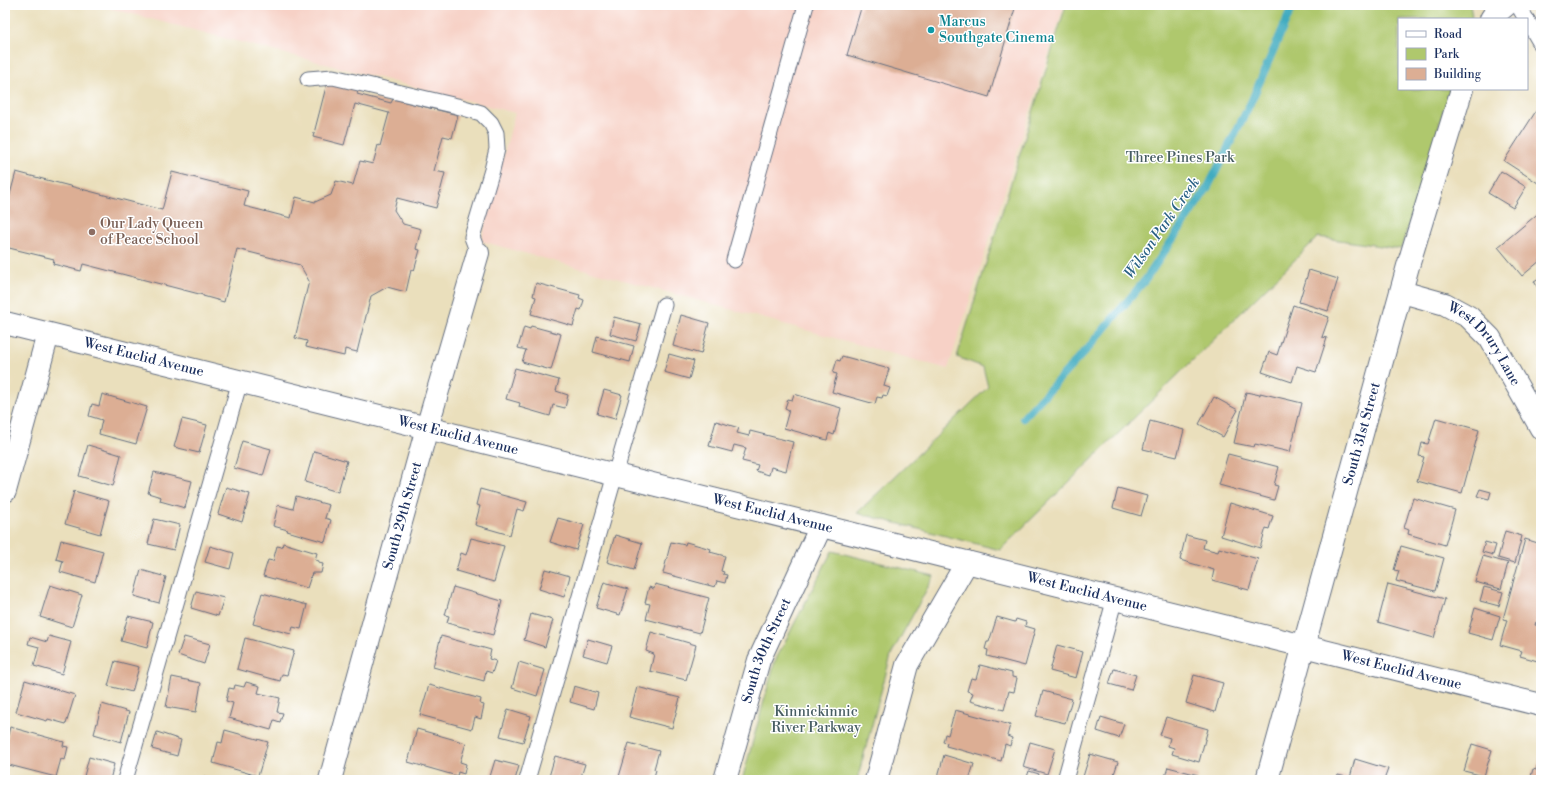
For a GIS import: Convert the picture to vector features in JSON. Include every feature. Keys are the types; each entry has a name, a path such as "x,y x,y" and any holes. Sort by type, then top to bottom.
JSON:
{"street":[{"path":"1492,18 1506,5"},
{"name":"South 31st Street","path":"1267,780 1402,292 1462,90"},
{"name":"South 29th Street","path":"330,780 427,428 478,253"},
{"name":"West Drury Lane","path":"1402,292 1445,304 1469,317 1490,338 1541,428"},
{"name":"West Euclid Avenue","path":"5,323 1116,598 1541,705"},
{"path":"5,491 48,334"},
{"name":"South 30th Street","path":"725,780 759,660 821,526"},
{"path":"876,780 907,665 967,562"}],"lane":[{"path":"734,260 806,5"},
{"path":"1518,5 1526,18"},
{"path":"1528,22 1541,44"},
{"path":"308,80 333,77 481,113 491,124 496,133 497,149 472,237 478,253"},
{"path":"527,780 664,305"},
{"path":"125,780 240,381"},
{"path":"1065,780 1116,598"}],"shaded area":[{"path":"97,5 1064,5 948,369 481,241 515,113"}],"green space":[{"name":"Three Pines Park","path":"1066,5 1470,5 1471,18 1398,18 1398,90 1450,90 1401,249 1318,237 1000,550 857,513 988,387 983,367 957,357"},
{"name":"Kinnickinnic River Parkway","path":"832,551 934,576 891,655 857,780 742,780 775,661"}],"building":[{"name":"Marcus Southgate Cinema","path":"862,5 1016,5 989,97 847,55"},
{"path":"327,83 358,90 357,94 391,103 393,99 458,115 452,138 443,136 434,171 445,173 436,208 397,198 394,210 403,224 421,229 416,249 420,250 414,271 411,270 406,292 387,287 371,296 357,352 345,349 344,356 306,347 307,341 295,338 309,281 300,265 237,249 224,302 203,295 83,264 81,271 53,264 54,259 5,247 5,213 16,172 162,210 172,172 248,191 244,206 291,218 296,197 315,202 331,195 336,181 353,185 360,161 373,164 378,145 380,146 389,113 355,104 344,145 313,137"},
{"path":"1536,111 1541,114 1541,179 1538,183 1504,161"},
{"path":"1501,171 1526,187 1513,208 1488,193"},
{"path":"1541,211 1541,260 1522,276 1498,247"},
{"path":"1309,270 1338,279 1328,311 1299,302"},
{"path":"1541,277 1541,294 1534,281"},
{"path":"536,283 580,295 579,298 584,300 581,310 578,309 573,326 531,314 536,297 533,296"},
{"path":"1293,305 1329,317 1322,337 1327,338 1316,372 1297,366 1292,382 1262,372 1269,352 1277,355"},
{"path":"681,315 709,323 701,354 673,346"},
{"path":"614,317 641,324 636,341 610,334"},
{"path":"531,326 561,334 551,370 522,362 526,350 518,348 524,327 530,329"},
{"path":"597,336 634,346 630,362 593,352"},
{"path":"669,354 694,361 689,379 664,372"},
{"path":"842,356 889,369 884,386 890,388 887,396 883,395 882,398 877,397 875,404 832,392 837,374 833,373 837,360 840,361"},
{"path":"515,368 559,380 556,391 568,395 565,408 553,405 550,416 519,407 520,403 506,399"},
{"path":"604,390 622,395 615,419 597,414"},
{"path":"1246,392 1260,395 1260,393 1302,403 1290,452 1255,444 1254,447 1234,443"},
{"path":"102,394 147,407 136,444 99,434 102,420 89,416 92,404 99,406"},
{"path":"794,394 841,408 834,435 829,433 827,440 784,428 789,410 785,408 788,399 792,400"},
{"path":"1214,397 1238,410 1223,437 1199,424"},
{"path":"1436,418 1479,430 1462,493 1417,481 1424,457 1419,456 1422,443 1428,444"},
{"path":"182,419 207,425 199,453 174,447"},
{"path":"716,421 739,428 737,433 749,436 750,431 793,442 786,471 771,467 769,475 756,471 758,465 742,461 746,448 734,445 732,452 709,446"},
{"path":"1150,421 1184,430 1177,457 1143,449"},
{"path":"242,441 271,449 263,476 234,468"},
{"path":"88,445 121,455 113,486 79,476"},
{"path":"314,451 347,461 338,492 305,482"},
{"path":"1228,454 1279,467 1274,485 1278,486 1274,500 1219,485"},
{"path":"154,472 192,481 185,508 160,501 161,497 148,493"},
{"path":"226,487 250,494 242,522 218,514"},
{"path":"1118,488 1147,496 1141,516 1113,508"},
{"path":"480,489 527,502 524,511 517,509 510,535 475,525 480,506 476,505"},
{"path":"1480,489 1491,492 1489,499 1477,496"},
{"path":"74,491 109,501 100,534 65,524"},
{"path":"296,496 329,505 325,518 331,520 325,542 273,526 278,505 293,509"},
{"path":"1413,498 1455,510 1445,545 1408,534 1409,530 1404,528"},
{"path":"1230,503 1273,516 1269,529 1266,528 1260,548 1221,536"},
{"path":"558,518 584,525 576,550 550,542"},
{"path":"154,519 180,525 174,550 148,544"},
{"path":"1505,531 1522,536 1515,563 1498,558"},
{"path":"615,535 642,543 634,570 607,562"},
{"path":"1186,535 1205,540 1203,548 1218,552 1219,548 1258,559 1249,590 1212,580 1214,570 1180,560"},
{"path":"471,538 504,546 494,582 456,571 461,553 466,555"},
{"path":"1525,539 1541,544 1541,623 1536,622 1535,625 1541,626 1541,662 1520,656 1522,651 1500,645 1507,620 1503,619"},
{"path":"61,540 103,551 95,582 60,572 63,561 56,559"},
{"path":"671,542 685,545 686,542 711,549 710,552 725,556 721,571 724,572 723,574 727,575 725,583 717,581 715,587 663,573"},
{"path":"1485,542 1496,545 1493,555 1482,552"},
{"path":"283,543 317,553 315,560 323,564 321,573 312,573 307,588 263,576 268,560 273,561 277,546 282,547"},
{"path":"210,546 234,553 230,569 205,562"},
{"path":"1401,546 1444,558 1435,591 1396,581 1399,571 1394,570"},
{"path":"1483,556 1508,563 1501,589 1475,582"},
{"path":"545,569 570,576 564,597 539,589"},
{"path":"141,570 166,577 159,603 134,596"},
{"path":"604,582 628,589 620,615 596,608"},
{"path":"655,584 709,598 700,633 646,619 650,604 645,603 649,587 654,589"},
{"path":"1388,584 1445,599 1434,638 1378,622"},
{"path":"50,585 82,595 72,627 40,617"},
{"path":"453,587 502,601 493,635 447,623 449,616 445,615"},
{"path":"1484,587 1503,592 1499,606 1480,601"},
{"path":"196,591 224,598 218,616 191,608"},
{"path":"262,593 307,605 301,629 293,627 291,634 253,624"},
{"path":"1475,608 1500,616 1493,640 1468,633"},
{"path":"531,614 553,620 545,647 524,640"},
{"path":"128,616 153,622 147,648 121,641"},
{"path":"997,617 1015,622 1016,619 1026,622 1025,626 1035,629 1025,666 987,656 988,650 985,649 987,642 989,642"},
{"path":"651,632 696,645 686,680 650,671 654,654 646,651"},
{"path":"49,636 71,642 62,674 34,666 39,647 28,644 30,637 47,642"},
{"path":"441,636 491,650 489,659 496,661 492,673 486,671 484,681 433,667"},
{"path":"184,637 210,644 204,664 178,655"},
{"path":"245,638 294,651 287,675 282,674 280,681 237,669"},
{"path":"588,639 612,646 607,662 583,655"},
{"path":"1057,645 1083,652 1076,678 1050,671"},
{"path":"115,661 139,667 132,692 108,686"},
{"path":"519,662 545,670 537,696 512,688"},
{"path":"980,665 1012,673 1012,677 1017,678 1014,692 1009,691 1004,710 970,701 973,693 967,691 971,678 976,679"},
{"path":"1114,669 1136,675 1131,690 1109,684"},
{"path":"1194,675 1223,683 1215,712 1186,703"},
{"path":"172,677 201,683 196,712 166,707"},
{"path":"25,680 75,695 66,724 48,719 47,721 16,712"},
{"path":"246,682 260,686 258,693 280,698 277,712 283,713 280,722 274,720 271,730 229,718 233,703 226,701 229,688 234,689 235,685 244,687"},
{"path":"429,685 481,699 480,704 484,705 481,719 475,717 472,729 420,715"},
{"path":"574,686 598,693 594,709 570,702"},
{"path":"637,687 680,698 672,728 629,717"},
{"path":"1043,691 1072,699 1065,723 1036,716"},
{"path":"102,704 129,712 121,742 94,734"},
{"path":"508,709 531,716 523,742 500,736"},
{"path":"955,710 1010,725 1007,736 1012,738 1010,746 1005,744 1001,761 946,746 947,743 943,742 945,734 948,735"},
{"path":"1101,717 1124,724 1119,738 1097,731"},
{"path":"1166,717 1208,729 1199,762 1172,754 1174,748 1168,746 1170,738 1160,735"},
{"path":"10,727 64,742 63,746 68,747 65,760 61,759 56,777 5,764 5,747"},
{"path":"417,729 466,743 460,762 466,764 464,774 458,772 457,776 408,762"},
{"path":"225,730 268,742 258,776 213,763 218,742 222,743"},
{"path":"157,732 181,740 177,756 152,749"},
{"path":"1030,742 1055,749 1047,774 1023,767"},
{"path":"629,743 659,751 654,769 656,770 653,780 618,780"},
{"path":"1472,744 1492,750 1484,776 1464,771"},
{"path":"1090,754 1118,762 1112,780 1082,780"},
{"path":"944,755 974,764 969,780 937,780"},
{"path":"555,756 585,764 580,780 548,780"},
{"path":"89,757 114,764 110,780 83,780"},
{"path":"1540,757 1541,780 1530,780 1533,769 1536,770"},
{"path":"1355,759 1388,769 1384,780 1336,780 1338,775 1350,778"},
{"path":"495,760 519,766 515,780 489,780"},
{"path":"1168,767 1198,775 1197,780 1164,780"},
{"path":"1029,771 1039,774 1037,780 1026,780"},
{"path":"5,776 17,780 5,780"},
{"path":"204,776 217,780 203,780"}],"waterway":[{"name":"Wilson Park Creek","path":"1023,418 1089,347 1146,279 1208,187 1251,102 1293,5"}],"place":[{"name":"Marcus Southgate Cinema","path":"931,30"},
{"name":"Our Lady Queen of Peace School","path":"92,232"}]}
